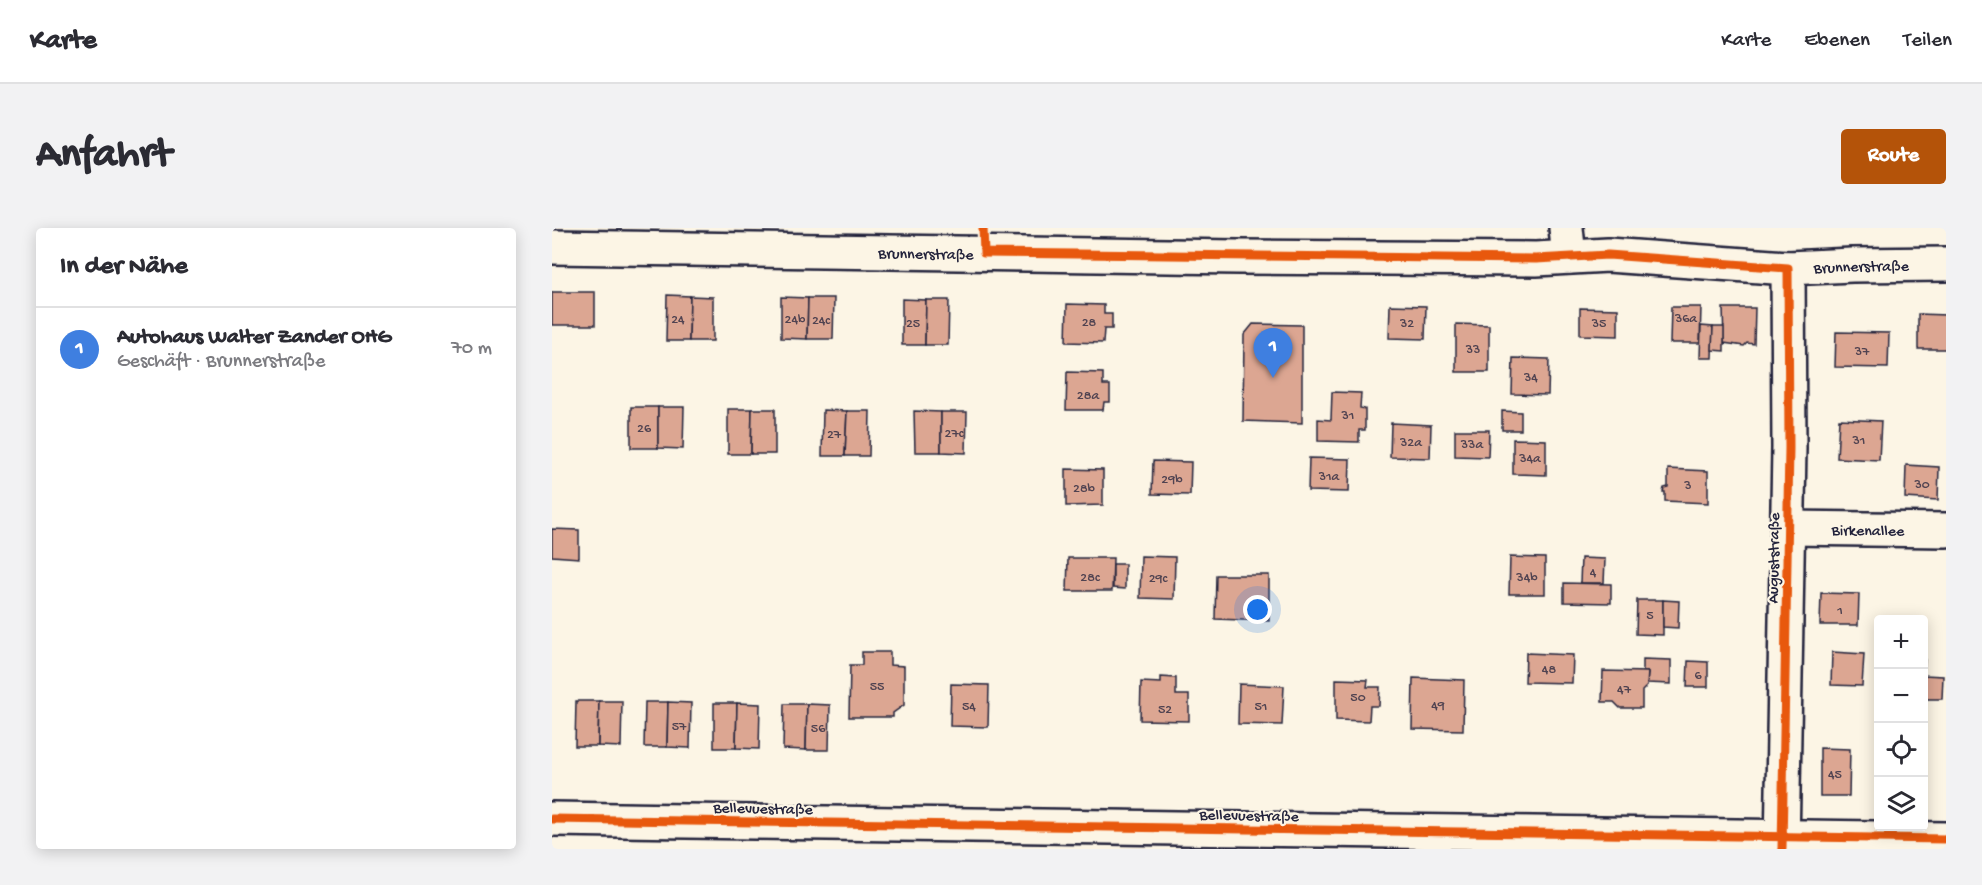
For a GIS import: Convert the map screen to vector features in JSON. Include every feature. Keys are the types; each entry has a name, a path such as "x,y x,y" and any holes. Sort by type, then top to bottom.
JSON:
{"street":[{"name":"Brunnerstraße","path":"552,247 984,241 1441,258 1536,259 1568,243 1608,255 1788,268 1852,264 1946,264"},
{"name":"Auguststraße","path":"1782,843 1788,528 1788,268"},
{"name":"Birkenallee","path":"1788,528 1946,530"},
{"name":"Bellevuestraße","path":"552,819 1782,843 1946,838"}],"building":[{"path":"552,292 595,292 595,325 552,325"},
{"path":"667,295 690,296 689,341 666,341"},
{"path":"690,296 713,297 713,341 689,341"},
{"path":"781,297 808,298 807,339 781,338"},
{"path":"808,298 834,298 833,339 807,339"},
{"path":"902,299 926,300 925,345 902,345"},
{"path":"926,300 949,300 948,345 925,345"},
{"path":"1067,304 1104,305 1104,314 1112,314 1112,329 1104,329 1103,343 1066,342"},
{"path":"1390,305 1426,306 1425,339 1389,338"},
{"path":"1671,307 1701,307 1700,343 1670,343"},
{"path":"1580,308 1618,309 1618,336 1580,335"},
{"path":"1723,308 1755,308 1754,344 1747,343 1744,346 1724,343"},
{"path":"1918,314 1946,315 1946,349 1918,349"},
{"path":"1253,324 1302,325 1302,423 1243,421 1244,335"},
{"path":"1456,324 1489,325 1489,372 1456,372"},
{"path":"1701,326 1713,327 1712,358 1700,358"},
{"path":"1713,327 1724,327 1724,351 1712,350"},
{"path":"1836,332 1889,333 1888,368 1835,367"},
{"path":"1513,358 1549,359 1548,395 1512,394"},
{"path":"1067,372 1103,373 1103,385 1110,385 1110,402 1104,402 1103,410 1066,410"},
{"path":"1332,392 1361,393 1360,408 1365,409 1365,430 1359,430 1359,442 1318,441 1318,419 1331,420"},
{"path":"631,407 658,407 658,448 631,448"},
{"path":"658,407 684,407 683,449 658,448"},
{"path":"728,409 752,409 751,454 728,454"},
{"path":"752,409 775,409 775,454 751,454"},
{"path":"823,410 847,411 845,456 822,456"},
{"path":"847,411 870,411 869,456 845,456"},
{"path":"914,411 941,412 941,452 915,452"},
{"path":"1502,411 1521,412 1521,430 1502,430"},
{"path":"941,412 967,412 966,453 941,452"},
{"path":"1839,419 1881,421 1879,460 1837,458"},
{"path":"1391,423 1431,425 1430,458 1390,457"},
{"path":"1455,430 1489,430 1488,457 1455,456"},
{"path":"1513,439 1546,440 1546,475 1513,474"},
{"path":"1309,458 1350,459 1349,492 1308,491"},
{"path":"1153,461 1191,462 1190,495 1152,494"},
{"path":"1906,465 1939,467 1938,500 1905,498"},
{"path":"1066,469 1103,470 1103,505 1066,506"},
{"path":"1668,469 1708,471 1708,503 1665,501 1665,492 1663,492 1664,488 1668,487"},
{"path":"552,529 579,530 579,558 552,556"},
{"path":"1141,556 1175,557 1174,599 1140,598"},
{"path":"1510,557 1545,558 1545,594 1509,594"},
{"path":"1068,558 1113,558 1112,591 1067,591"},
{"path":"1581,558 1605,559 1604,583 1580,583"},
{"path":"1113,564 1125,564 1125,589 1113,588"},
{"path":"1216,575 1269,575 1269,621 1215,619"},
{"path":"1564,583 1611,584 1611,603 1564,602"},
{"path":"1821,593 1859,594 1858,625 1820,625"},
{"path":"1637,600 1663,600 1663,635 1636,634"},
{"path":"1663,600 1679,601 1678,628 1663,627"},
{"path":"862,652 890,652 890,665 904,666 904,705 893,713 893,717 849,717 850,665 862,665"},
{"path":"1832,652 1864,654 1862,686 1831,685"},
{"path":"1526,653 1573,655 1572,683 1525,682"},
{"path":"1643,659 1671,660 1671,684 1647,683 1648,672 1643,672"},
{"path":"1688,661 1708,662 1708,687 1687,687"},
{"path":"1603,671 1648,672 1647,686 1642,691 1642,708 1620,708 1614,702 1602,702"},
{"path":"1928,675 1943,676 1942,699 1928,699"},
{"path":"1161,677 1176,678 1176,695 1189,695 1189,721 1140,720 1141,682 1161,683"},
{"path":"1413,678 1464,680 1463,730 1412,729"},
{"path":"1336,679 1368,680 1367,687 1380,687 1379,706 1370,706 1369,721 1336,720"},
{"path":"951,684 989,685 988,727 950,726"},
{"path":"1239,684 1284,686 1282,725 1238,724"},
{"path":"576,701 599,701 598,746 575,746"},
{"path":"599,701 622,701 621,747 598,746"},
{"path":"645,702 668,702 667,747 644,747"},
{"path":"668,702 691,703 690,748 667,747"},
{"path":"714,703 737,703 736,748 714,748"},
{"path":"737,703 760,704 759,749 736,748"},
{"path":"784,704 807,704 806,750 783,749"},
{"path":"807,704 830,705 829,750 806,750"},
{"path":"1820,748 1850,749 1849,796 1820,796"}],"cycle path":[{"path":"983,228 984,253 1536,259 1608,255 1788,268 1789,448 1782,849"},
{"path":"552,819 1946,839"}],"place":[{"name":"Autohaus Walter Zander OHG","path":"1273,378"}]}
